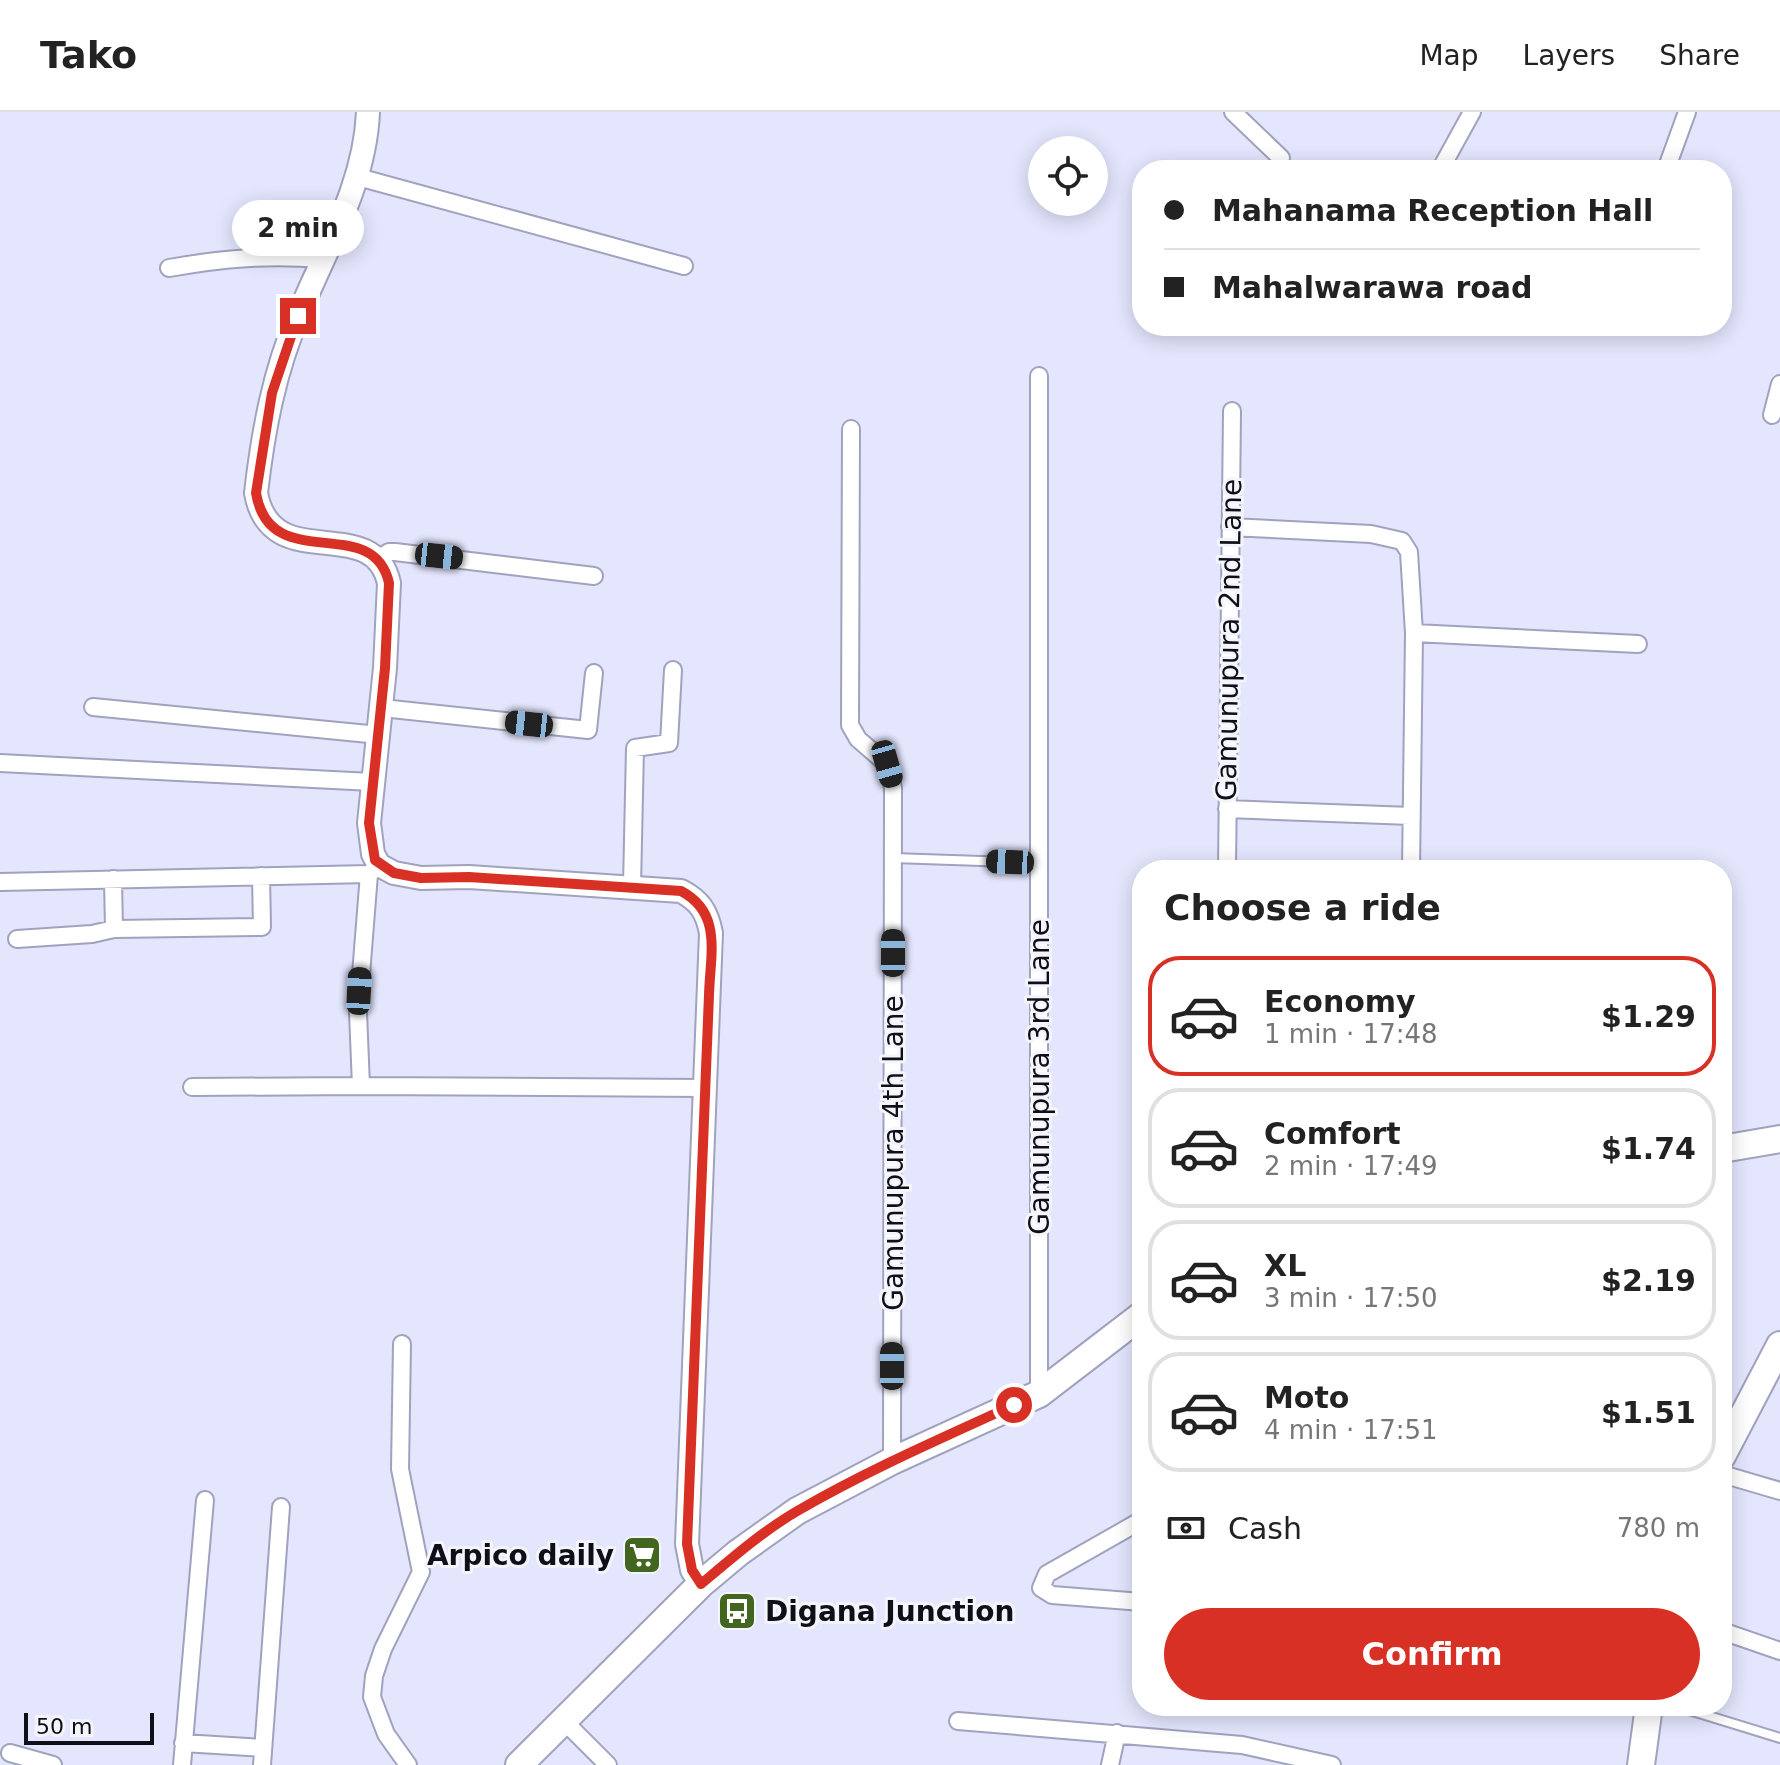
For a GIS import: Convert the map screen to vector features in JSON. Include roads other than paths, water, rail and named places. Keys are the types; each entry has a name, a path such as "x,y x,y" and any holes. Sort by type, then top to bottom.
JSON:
{"main road":[{"path":"1732,1147 1780,1139"},
{"path":"519,1765 701,1584 738,1553 797,1511 892,1461 1039,1394 1132,1325"},
{"path":"1732,1437 1780,1345"},
{"path":"1641,1765 1648,1716"}],"street":[{"path":"361,1086 358,1012 374,869 370,832 372,782 382,708 389,583 386,570 378,559 356,548 281,534 266,524 258,509 256,493 272,393 298,316 358,177 367,137 368,112"},
{"path":"1233,112 1281,158"},
{"path":"1446,160 1472,112"},
{"path":"1670,160 1687,112"},
{"path":"358,177 684,266"},
{"path":"169,268 224,258 270,255 324,259"},
{"name":"Gamunupura 3rd Lane","path":"1039,376 1039,1394"},
{"path":"1772,415 1780,384"},
{"name":"Gamunupura 2nd Lane","path":"1227,860 1232,411"},
{"name":"Gamunupura 4th Lane","path":"851,429 850,725 858,739 887,764 893,788 892,1461"},
{"path":"1230,527 1371,534 1402,541 1409,552 1414,633 1411,860"},
{"path":"378,559 395,552 594,576"},
{"path":"1414,633 1638,644"},
{"path":"632,886 635,748 669,743 673,670"},
{"path":"382,708 588,730 594,673"},
{"path":"93,707 379,735"},
{"path":"0,763 372,782"},
{"path":"1227,809 1411,816"},
{"path":"0,882 261,876 374,869 421,878 469,877 632,886 681,891 694,898 708,917 711,933 687,1544 692,1570 701,1584"},
{"path":"17,939 92,934 114,929 262,927 261,876"},
{"path":"113,879 114,929"},
{"path":"192,1087 706,1088"},
{"path":"402,1344 400,1469 421,1572 383,1649 374,1676 372,1697 386,1734 408,1765"},
{"path":"1732,1477 1780,1491"},
{"path":"182,1765 205,1500"},
{"path":"183,1743 263,1757 281,1507"},
{"path":"1132,1526 1047,1574 1041,1588 1052,1595 1132,1601"},
{"path":"1732,1634 1780,1651"},
{"path":"564,1721 608,1765"},
{"path":"958,1721 1242,1745 1332,1765"},
{"path":"1110,1765 1117,1733"},
{"path":"10,1753 53,1765"}],"lane":[{"path":"893,858 1039,863"},
{"path":"1708,1716 1780,1738"}],"place":[{"name":"Arpico daily","path":"642,1555"},
{"name":"Digana Junction","path":"737,1611"}]}
